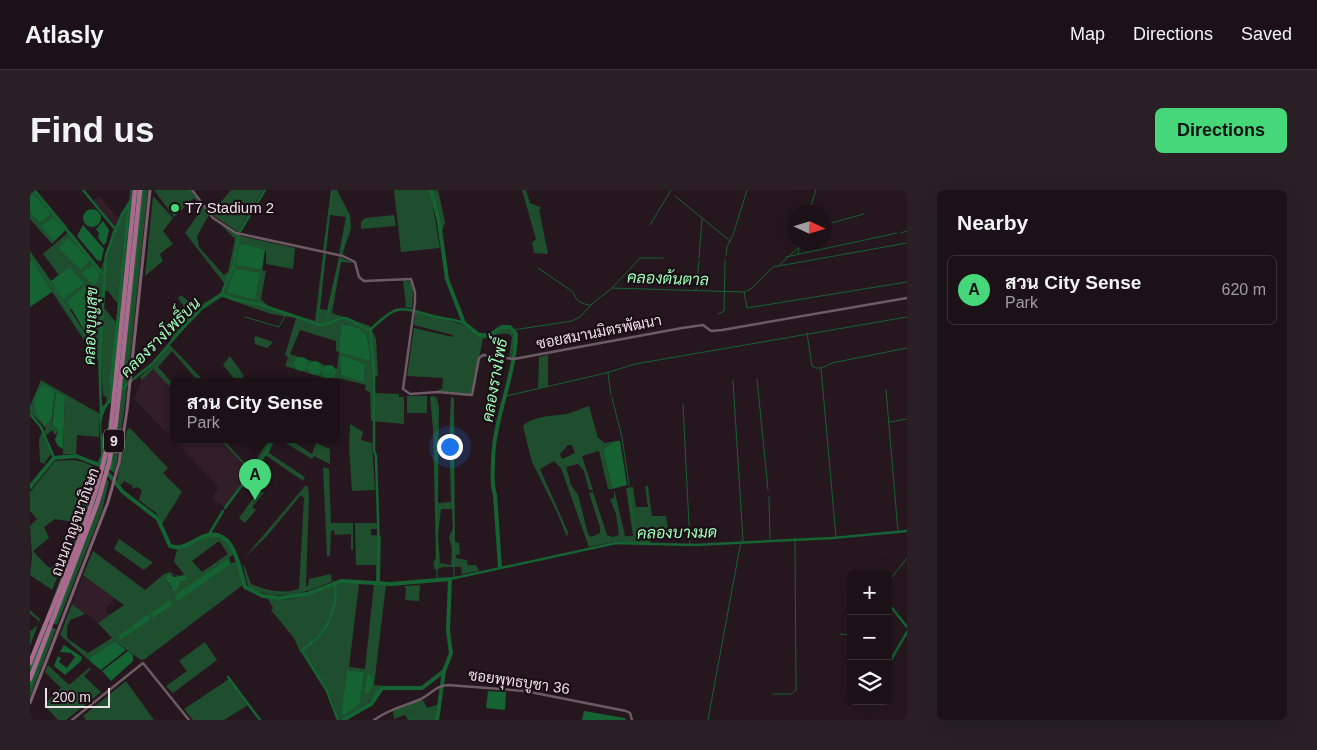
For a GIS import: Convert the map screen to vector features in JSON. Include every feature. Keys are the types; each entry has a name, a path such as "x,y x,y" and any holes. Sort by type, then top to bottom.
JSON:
{"highway":[{"name":"ถนนกาญจนาภิเษก","path":"30,663 92,504 106,455 135,190"},
{"name":"ถนนกาญจนาภิเษก","path":"30,679 97,504 108,469 116,422 140,190"}],"main road":[{"path":"30,703 108,499 119,463 128,400 150,190"}],"street":[{"name":"ซอยสมานมิตรพัฒนา","path":"192,190 213,218 240,235 325,252 353,260 362,280 410,278 415,292 404,382 404,389 407,393 438,392 471,396 474,393 482,355 514,359 682,328 705,325 710,331 716,331 907,298"},
{"path":"72,720 142,663 189,720"},
{"name":"ซอยพุทธบูชา 36","path":"374,720 390,710 422,698 443,685 525,691 626,711 630,713 632,720"}],"shaded area":[{"path":"30,190 36,190 68,228 52,244 30,219"},
{"path":"130,190 148,190 126,397 115,475 113,472 114,453 105,446 111,403 106,403 107,398 103,395 100,354 98,354 98,361 30,259 30,251 54,285 69,267 59,275 43,254 70,231 101,270 113,230 129,202","holes":["105,291 108,291 118,304 116,322 104,308","93,292 104,308 103,315 98,315 97,324 91,309 95,307 93,303 88,306 88,314 96,327 96,346 93,345 70,310"]},
{"path":"154,190 190,190 209,215 197,236 199,247 224,275 228,272 235,239 221,225 240,236 295,248 293,269 266,264 266,251 239,245 237,265 266,271 261,299 268,306 315,321 323,254 326,254 320,309 327,310 339,257 354,263 341,262 332,313 370,326 376,339 378,376 375,377 375,393 399,394 399,397 404,397 404,424 371,421 370,392 365,390 366,385 340,378 324,378 285,366 288,357 285,355 296,318 271,314 222,297 205,308 201,305 221,293 224,283 185,233 202,209 194,198 174,217","holes":["345,324 367,335 371,360 339,351","300,330 336,341 336,351 339,352 337,369 290,354","343,357 365,364 364,381 341,375 340,359"]},
{"path":"231,190 263,190 238,232 211,214"},
{"path":"331,190 337,190 350,215 351,229 342,255 339,253 346,217 330,215 326,251 323,250"},
{"path":"394,190 430,190 440,248 401,252"},
{"path":"433,190 438,190 445,222 442,232"},
{"path":"522,190 526,190 530,203 542,208 539,209 548,254 534,253 532,243 536,239"},
{"path":"99,196 119,219 115,228 93,201"},
{"path":"153,196 173,218 163,231 173,244 160,254 163,261 145,276"},
{"path":"394,215 396,226 361,229 361,222 365,218"},
{"path":"403,280 411,282 413,289 412,308 404,307 406,306"},
{"path":"181,295 201,312 171,342 172,333 190,316 178,298"},
{"path":"415,311 461,324 480,336 495,334 506,327 513,333 515,338 511,358 509,358 512,337 506,334 499,334 483,339 471,395 437,391 442,388 443,378 407,376 414,328 453,337 453,335 414,325"},
{"path":"256,336 273,342 267,348 255,344 254,338"},
{"path":"169,344 201,378 195,378 172,351 158,367 170,380 170,387 153,369 142,380 140,377 155,363"},
{"path":"548,355 548,386 538,389 539,357"},
{"path":"230,356 244,376 242,378 234,378 223,365"},
{"path":"153,369 170,387 170,436 134,399 142,380"},
{"path":"41,380 100,414 99,437 77,435 76,454 63,454 65,396 56,393 52,420 52,425 58,430 55,435 52,430 47,435 44,432 46,428 30,412 30,406","holes":["43,384 55,392 52,417"]},
{"path":"407,396 427,396 427,413 407,413"},
{"path":"430,397 437,398 439,408 438,503 451,502 449,439 451,397 454,398 455,542 459,543 460,554 456,555 456,558 467,560 468,565 476,565 479,571 462,574 461,567 443,567 435,570 433,563 436,558 433,429","holes":["441,509 452,509 453,528 449,537 452,549 451,565 440,563 438,535"]},
{"path":"589,406 598,438 605,443 616,441 603,449 612,489 608,489 599,451 582,456 593,490 589,490 584,471 578,464 566,467 571,485 578,495 588,534 591,537 600,533 600,527 589,493 593,492 607,535 613,537 619,535 616,514 610,499 614,498 614,489 625,536 633,536 626,488 633,487 636,507 648,507 645,486 648,486 652,516 666,516 669,537 653,537 649,544 613,542 589,547 561,468 554,461 540,469 568,532 567,537 532,462 523,426 537,418 569,413","holes":["568,445 572,445 575,453 562,459 560,454"]},
{"path":"350,424 363,432 361,440 372,443 375,490 352,491 349,448"},
{"path":"130,428 168,468 163,473 182,492 162,524 156,513 139,500 142,490 137,487 132,489 133,486 124,481 120,486 117,481 127,430"},
{"path":"42,432 51,454 44,464 40,462 39,439"},
{"path":"176,443 223,443 251,472 225,507 212,498 219,487"},
{"path":"223,443 227,443 250,469 267,443 273,443 269,453 305,477 303,481 265,455 251,472"},
{"path":"286,443 295,443 312,454 316,443 330,449 330,464 314,456 312,459"},
{"path":"73,460 84,462 94,467 109,482 102,511 57,625 45,620 83,517 74,522 55,519 44,527 49,538 33,551 51,568 65,553 66,555 52,590 30,575 32,557 30,526 37,519 30,511 30,492 55,461"},
{"path":"323,467 329,469 331,523 353,523 353,550 351,550 351,534 335,535 334,530 331,531 330,556 327,556"},
{"path":"305,486 308,486 309,497 306,586 308,586 309,579 331,574 332,581 301,593 280,595 258,592 248,587 244,565 251,584 275,591 299,589 304,498 301,495 267,536 245,557"},
{"path":"259,490 264,493 252,507 256,510 245,523 239,518"},
{"path":"355,523 378,523 379,529 371,529 371,535 381,536 380,582 376,581 376,565 356,565"},
{"path":"210,536 221,539 234,554 229,558 231,563 237,562 243,585 145,659 141,660 115,641 91,658 92,663 60,635 72,604 85,614 70,620 67,627 67,638 88,653 112,638 98,623 124,605 83,575 93,551 145,590 164,574 170,572 175,575 167,579 171,589 180,582 185,575 180,575 184,574 174,562 177,549","holes":["219,541 228,554 202,572 192,561"]},
{"path":"119,539 152,563 144,570 114,549"},
{"path":"83,575 115,598 105,610 110,615 98,623 72,604"},
{"path":"343,582 359,584 349,667 365,669 374,584 386,585 374,685 385,686 367,704 339,720 331,697 304,654 300,652 294,638 271,610 273,608 267,597 278,599 297,598","holes":["347,670 364,672 360,704 343,716 341,714"]},
{"path":"420,585 419,601 405,600 406,589 404,586"},
{"path":"30,610 40,619 38,624 38,620 30,614"},
{"path":"43,623 56,629 30,697 30,657"},
{"path":"38,625 30,646 30,631"},
{"path":"205,642 217,660 173,693 166,686 187,671 179,661"},
{"path":"48,665 69,685 89,668 91,669 84,676 101,692 66,720 58,720 44,705 61,688 45,672"},
{"path":"229,679 248,705 224,720 193,720 184,709"},
{"path":"126,681 154,720 86,720 83,716"},
{"path":"423,700 427,708 437,705 437,720 408,720 405,715 394,719 393,710"}],"water":[{"path":"30,190 49,211 50,215 40,223 30,212"},
{"path":"134,190 144,190 121,402 115,405 111,403 112,387 109,385 116,323 119,322"},
{"path":"92,209 98,212 101,218 98,224 92,227 86,224 83,218 86,212"},
{"path":"53,217 64,229 54,241 41,226"},
{"path":"103,221 109,230 106,243 103,245 96,229"},
{"path":"83,225 104,249 101,261 97,260 77,236"},
{"path":"68,238 90,260 81,270 60,249 60,246"},
{"path":"244,244 265,250 262,270 236,265 239,245"},
{"path":"32,260 52,292 30,307 30,261"},
{"path":"93,265 100,275 94,287 82,273"},
{"path":"69,267 84,283 63,299 51,281"},
{"path":"235,269 260,273 255,299 228,293 227,290"},
{"path":"85,286 98,300 87,310 96,327 96,346 91,342 67,301"},
{"path":"342,324 358,328 367,335 371,361 339,351"},
{"path":"98,354 100,354 101,360 102,406 109,403 105,409 101,429 105,442 114,453 113,472 98,462 101,455"},
{"path":"343,356 365,364 364,382 341,375 340,358"},
{"path":"301,357 306,359 308,364 306,369 301,371 296,369 294,364 296,359"},
{"path":"315,361 320,363 322,368 320,373 315,375 310,373 308,368 310,363"},
{"path":"326,365 332,365 336,369 336,375 333,378 325,378 322,375 322,369"},
{"path":"43,384 55,391 52,417 45,426 38,416 35,406 36,396"},
{"path":"56,392 65,396 63,449 58,446 55,440 58,430 52,425"},
{"path":"616,441 620,441 627,485 612,489 603,449"},
{"path":"101,480 105,488 56,623 46,619"},
{"path":"228,559 230,564 178,601 175,595"},
{"path":"169,574 174,577 185,575 188,579 180,582 177,590 173,591 166,578"},
{"path":"170,600 173,604 153,618 150,614"},
{"path":"147,615 151,619 120,640 118,636 132,628 132,626"},
{"path":"43,625 53,629 30,689 30,660"},
{"path":"115,641 126,650 101,670 92,663 90,658"},
{"path":"64,645 82,657 81,661 65,675 54,666 58,656 61,658 59,662 67,668 75,657 71,653 60,652"},
{"path":"128,651 133,655 133,661 111,681 102,671"},
{"path":"347,670 364,672 360,704 343,716 341,714"},
{"path":"368,673 373,677 372,688 369,693 364,693"},
{"path":"488,691 506,692 505,710 486,708"},
{"path":"584,711 625,718 626,720 582,720"}],"waterway":[{"path":"34,190 103,274"},
{"path":"83,190 115,229"},
{"path":"188,190 193,197"},
{"path":"222,293 233,268 239,233 265,190"},
{"path":"317,325 332,190"},
{"name":"คลองรางโพธิ์","path":"431,190 439,222 447,279 464,323 479,335 490,335 502,327 510,327 516,334 512,366 494,444 493,482 500,567"},
{"path":"650,225 671,190"},
{"path":"726,255 727,247 733,235 747,190"},
{"path":"811,205 816,190"},
{"path":"675,196 730,241"},
{"name":"คลองบุญสุข","path":"100,357 106,255 122,214 133,197"},
{"path":"117,325 129,204"},
{"path":"832,223 864,214"},
{"path":"342,254 349,216"},
{"path":"699,258 702,219"},
{"path":"901,233 907,231"},
{"path":"786,257 897,233"},
{"name":"คลองต้นตาล","path":"744,292 751,289 773,267 907,243"},
{"path":"779,265 796,250"},
{"path":"798,254 799,250"},
{"path":"30,253 32,257"},
{"path":"325,325 341,258"},
{"path":"612,288 640,258 663,258"},
{"path":"35,260 100,359"},
{"name":"คลองต้นตาล","path":"718,314 724,311 725,260"},
{"path":"696,290 699,261"},
{"path":"538,268 573,292 579,302 590,305"},
{"name":"คลองต้นตาล","path":"513,330 572,321 580,317 592,304 612,288 744,292 747,308 907,282"},
{"name":"คลองรางโพธิ์บน","path":"120,392 152,364 197,312 221,294 233,299 259,304 320,325 344,318 370,330 393,311 406,309 464,323"},
{"path":"245,317 279,327 286,314"},
{"path":"506,396 606,373 635,364 907,317"},
{"path":"370,330 374,370 374,451 376,456 379,551 378,583"},
{"path":"807,333 812,366 817,368 822,368 832,363 907,348"},
{"path":"821,368 836,537"},
{"path":"608,373 611,395"},
{"path":"757,379 768,490"},
{"path":"733,381 743,541"},
{"path":"111,399 112,385"},
{"path":"886,390 898,532"},
{"name":"คลองรางโพธิ์บน","path":"106,405 114,397"},
{"path":"433,398 436,427 437,581"},
{"path":"612,398 622,437 629,485"},
{"path":"452,400 454,577"},
{"path":"683,404 690,545"},
{"path":"30,414 41,427 54,458"},
{"path":"890,422 907,419"},
{"path":"225,508 266,453 270,443"},
{"path":"30,487 54,458 76,456 102,466 123,492 158,519 170,546 182,547 211,535 220,536 227,541 237,558 245,587 263,596 279,598 307,594 341,581 391,584 450,579 448,631 451,653 444,671 437,720"},
{"path":"629,489 637,545"},
{"path":"769,497 770,539"},
{"path":"208,536 223,511"},
{"name":"คลองบางมด","path":"450,579 616,543 694,545 833,538 907,531"},
{"path":"773,694 791,694 796,690 795,538"},
{"path":"708,720 741,541"},
{"path":"892,577 907,558"},
{"path":"334,582 335,603 328,624 318,637 302,651 327,691 338,720"},
{"path":"892,608 907,627"},
{"path":"891,660 907,632"},
{"path":"840,634 847,635"},
{"path":"343,720 371,704 382,688 422,688 444,671"},
{"path":"228,677 260,720"},
{"path":"410,720 410,718 418,716"}],"place":[{"name":"T7 Stadium 2","path":"175,208"},
{"name":"สวน City Sense","path":"255,500"}]}
